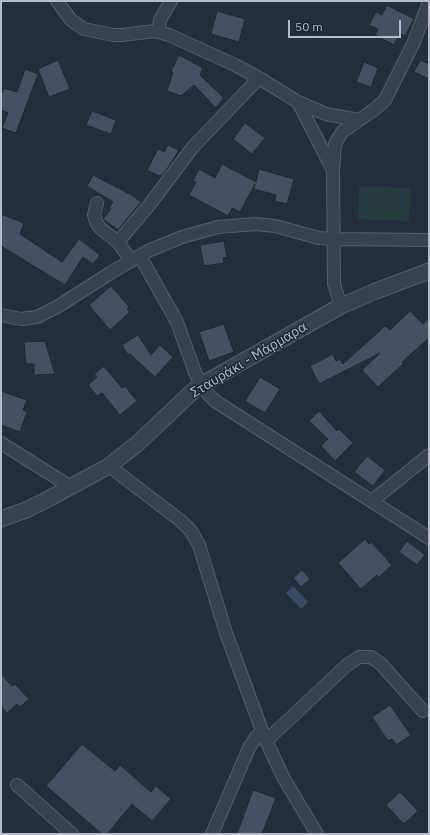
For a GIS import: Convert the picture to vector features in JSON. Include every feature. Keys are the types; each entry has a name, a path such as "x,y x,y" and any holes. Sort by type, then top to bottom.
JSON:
{"street":[{"path":"57,1 73,22 90,30 122,35 158,32 180,39 235,65 298,102 326,114 358,120"},
{"path":"158,32 160,20 171,1"},
{"path":"341,306 334,284 333,170 336,141 342,132 375,109 387,97 413,44 429,2"},
{"path":"118,242 150,204 193,147 259,78"},
{"path":"298,102 333,170"},
{"path":"97,203 94,215 96,222 101,229 118,242 135,259 177,322 190,360 208,394 215,401 429,538"},
{"path":"1,315 21,319 37,317 57,307 135,259 182,237 218,227 238,224 256,224 276,226 319,238 429,240"},
{"name":"Σταυράκι - Μάρμαρα","path":"1,519 26,510 109,466 137,444 193,391 202,385 341,306 382,288 429,271"},
{"path":"1,443 71,487"},
{"path":"372,501 429,455"},
{"path":"109,466 165,508 191,531 199,545 226,633 265,737 283,777 317,834"},
{"path":"212,834 249,748 256,737 265,737 359,657 371,657 381,664 424,711"},
{"path":"17,785 72,834"}],"green space":[{"path":"359,186 411,188 409,221 358,219"}],"water":[{"path":"293,586 308,602 301,609 286,593"}],"building":[{"path":"387,5 414,19 405,36 400,33 394,45 375,35 378,29 369,25 376,12 382,15"},
{"path":"217,11 245,19 239,42 211,34"},
{"path":"179,55 203,68 200,75 224,98 216,108 194,85 181,96 167,91 173,72 171,71"},
{"path":"58,60 70,89 49,97 38,69"},
{"path":"420,60 429,64 429,79 414,72"},
{"path":"364,62 378,68 371,87 356,82"},
{"path":"25,69 38,74 16,133 2,128 8,113 1,110 1,95 4,88 17,92"},
{"path":"92,111 116,120 111,134 86,125"},
{"path":"245,123 265,138 252,154 233,139"},
{"path":"168,145 179,150 162,176 147,170 158,149 164,152"},
{"path":"222,164 256,182 259,169 294,179 287,204 275,201 276,195 254,189 255,184 240,212 232,208 228,216 189,195 196,182 193,181 199,169 215,178"},
{"path":"93,175 118,187 128,194 129,193 141,202 118,230 103,219 111,209 109,208 113,202 87,186"},
{"path":"1,214 24,223 20,234 62,262 79,239 100,255 93,264 83,257 65,285 1,246"},
{"path":"224,241 227,257 223,258 224,263 204,266 200,245"},
{"path":"111,286 129,307 127,309 130,312 110,330 89,305"},
{"path":"410,311 423,324 429,318 429,338 402,362 403,364 378,387 362,370 380,353 319,384 310,366 333,354 336,361 340,359 343,364 385,326 390,330"},
{"path":"224,324 234,352 209,361 199,332"},
{"path":"138,335 151,355 160,345 173,357 155,377 130,354 128,355 122,345"},
{"path":"45,341 55,374 34,375 34,364 26,364 24,342"},
{"path":"104,366 122,388 125,386 137,401 120,415 102,393 97,396 88,385 97,377 94,374"},
{"path":"260,377 280,389 265,413 245,401"},
{"path":"1,391 27,400 23,410 27,412 20,432 1,425"},
{"path":"319,411 337,431 339,429 353,443 335,461 321,446 328,439 309,421"},
{"path":"367,456 385,470 373,486 354,472"},
{"path":"365,539 369,544 371,542 392,565 379,577 377,575 361,589 338,563"},
{"path":"407,541 425,555 417,565 399,552"},
{"path":"302,570 310,579 301,587 293,578"},
{"path":"1,674 12,686 15,684 29,699 20,707 17,704 7,713 1,706"},
{"path":"390,705 411,735 396,745 392,739 388,741 372,717"},
{"path":"82,744 115,771 120,765 151,792 156,786 171,799 152,821 132,804 107,834 102,834 46,786"},
{"path":"253,790 276,798 262,834 237,834"},
{"path":"400,792 418,811 404,824 386,805"}]}
